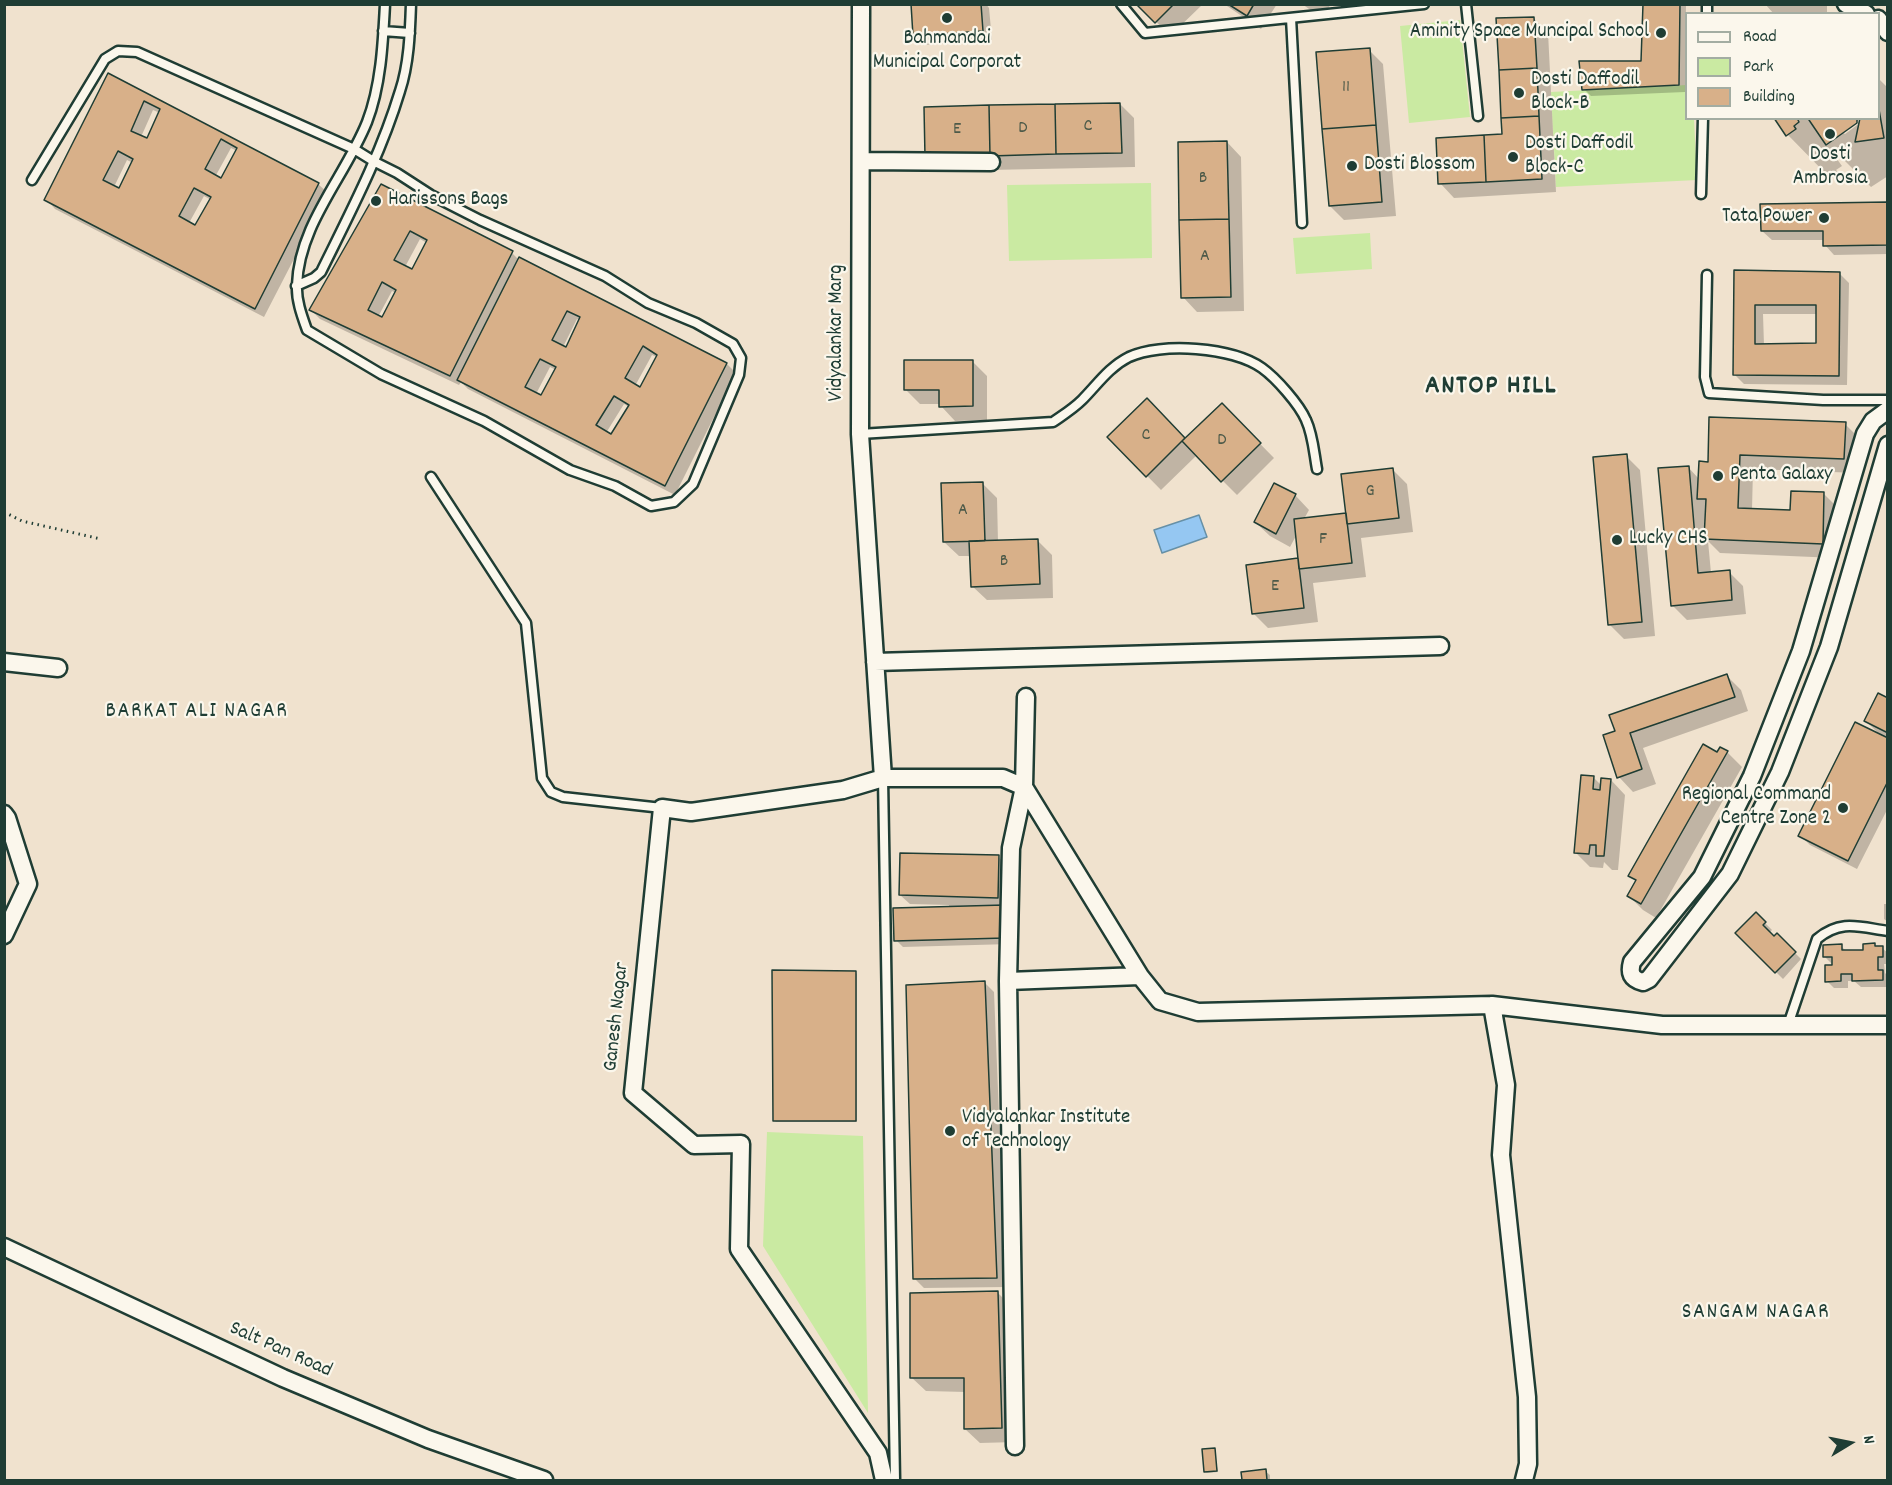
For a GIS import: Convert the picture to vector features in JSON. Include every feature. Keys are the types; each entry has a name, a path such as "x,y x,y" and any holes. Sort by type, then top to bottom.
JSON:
{"street":[{"name":"Vidyalankar Marg","path":"861,4 860,434 883,778"},
{"path":"1846,4 1862,12"},
{"path":"861,161 991,162"},
{"path":"1887,410 1873,421 1865,434 1801,651 1752,776 1702,878 1632,962 1630,970 1632,978 1636,980 1643,982 1649,979 1730,874 1780,772 1829,647 1887,445"},
{"path":"875,662 1440,646"},
{"path":"4,662 58,668"},
{"path":"1015,1446 1008,981 1011,848 1024,787 1026,696"},
{"path":"1772,725 1794,737"},
{"path":"662,808 691,812 843,790 883,778 1003,778 1013,781 1024,787 1140,976 1160,1001 1198,1012 1492,1005 1662,1025 1887,1025"},
{"name":"Ganesh Nagar","path":"662,808 633,1093 694,1145 741,1144 739,1249 878,1453 884,1480"},
{"path":"4,814 8,818 28,884 4,935"},
{"path":"1008,981 1140,976"},
{"path":"1492,1005 1506,1085 1501,1155 1527,1398 1528,1464 1524,1480"},
{"name":"Salt Pan Road","path":"4,1247 283,1378 428,1439 544,1480"}],"lane":[{"path":"32,180 105,59 118,51 137,52 354,149 397,172 431,195 480,220 605,276 648,303 696,323 733,344 741,358 739,375 693,484 674,502 651,506 615,486 570,470 484,421 381,374 307,330 300,311 297,286 305,238 354,149 368,120 378,77 385,4"},
{"path":"297,286 321,272 375,162 401,89 410,33 411,4"},
{"path":"1121,4 1145,33 1424,4"},
{"path":"1466,4 1478,116"},
{"path":"1291,18 1302,223"},
{"path":"383,31 410,33"},
{"path":"1701,194 1703,120"},
{"path":"1707,275 1705,377 1709,393 1823,400 1887,400"},
{"path":"860,434 1053,422 1069,412 1106,374 1128,358 1148,350 1189,348 1228,355 1262,368 1298,407 1306,420 1317,469"},
{"path":"431,477 526,623 542,778 551,792 563,797 662,808"},
{"path":"883,778 895,1480"},
{"path":"1788,1025 1817,939 1828,930 1841,925 1887,931"}],"path":[{"path":"4,512 22,521 101,539"}],"green space":[{"path":"1460,20 1470,117 1409,123 1400,26"},
{"path":"1685,85 1685,120 1694,120 1697,180 1556,187 1551,92"},
{"path":"1151,183 1152,258 1009,261 1007,185"},
{"path":"1370,233 1372,269 1296,274 1293,238"},
{"path":"767,1132 863,1136 868,1413 763,1246"}],"water":[{"path":"1199,515 1207,537 1162,553 1154,530"}],"building":[{"name":"Bahmandai Municipal Corporat","path":"911,4 981,4 983,31 913,36"},
{"path":"1136,4 1174,4 1155,23"},
{"path":"1228,4 1254,4 1247,16"},
{"name":"Aminity Space Muncipal School","path":"1643,4 1680,4 1679,85 1582,90 1579,61 1641,61"},
{"path":"1534,17 1537,68 1499,70 1496,18"},
{"name":"Dosti Blossom","path":"1370,48 1376,125 1322,129 1316,52"},
{"name":"Dosti Daffodil Block-B","path":"1537,68 1539,116 1501,118 1499,70"},
{"path":"108,73 319,183 255,309 44,200","holes":["144,101 160,109 147,138 131,131","221,139 237,148 221,178 205,169","118,151 133,159 119,188 103,180","194,188 211,197 195,225 179,216"]},
{"path":"1120,103 1122,153 1056,154 1055,104"},
{"path":"1055,104 1056,154 990,156 989,105"},
{"path":"989,105 990,156 925,157 924,107"},
{"path":"1880,115 1884,138 1855,142 1860,120 1880,120"},
{"name":"Dosti Daffodil Block-C","path":"1539,116 1542,179 1486,182 1484,135 1502,134 1501,118"},
{"name":"Dosti Ambrosia","path":"1775,120 1798,120 1799,122 1794,126 1796,129 1786,136"},
{"name":"Dosti Ambrosia","path":"1809,120 1857,120 1857,123 1826,145"},
{"name":"Dosti Blossom","path":"1376,125 1382,202 1329,206 1322,129"},
{"path":"1484,135 1486,182 1438,184 1436,138"},
{"path":"1227,141 1229,219 1179,220 1178,142"},
{"path":"381,184 513,251 450,376 309,310","holes":["410,231 427,240 412,269 394,260","382,282 396,290 382,317 368,310"]},
{"name":"Tata Power","path":"1888,202 1888,245 1823,246 1823,231 1761,231 1760,204"},
{"path":"1229,219 1231,297 1181,298 1179,220"},
{"path":"519,257 727,363 665,486 457,380","holes":["567,311 580,317 566,347 552,340","643,346 657,355 640,387 625,378","540,359 556,367 541,395 525,387","614,396 629,405 611,434 596,425"]},
{"path":"1734,270 1840,272 1839,376 1733,375","holes":["1755,305 1816,305 1816,343 1755,344"]},
{"path":"904,360 973,360 973,406 939,407 939,390 904,390"},
{"path":"1147,398 1185,438 1146,477 1107,437"},
{"path":"1222,403 1261,443 1221,482 1182,441"},
{"name":"Penta Galaxy","path":"1709,417 1846,422 1844,459 1740,455 1738,508 1790,510 1791,491 1824,492 1823,544 1704,539 1706,499 1697,499 1699,461 1708,462"},
{"name":"Lucky CHS","path":"1627,454 1642,622 1608,625 1593,457"},
{"path":"1689,466 1698,573 1730,570 1732,600 1671,606 1658,468"},
{"path":"1393,468 1399,518 1347,524 1341,474"},
{"path":"983,482 985,541 943,542 941,483"},
{"path":"1274,483 1296,494 1276,534 1254,522"},
{"path":"1346,513 1352,563 1299,569 1294,519"},
{"path":"1038,539 1040,584 971,587 969,541"},
{"path":"1298,558 1304,608 1252,614 1246,565"},
{"path":"1727,674 1735,697 1630,733 1642,769 1617,778 1603,735 1615,731 1609,715"},
{"path":"1878,693 1888,698 1888,733 1864,721"},
{"name":"Regional Command Centre Zone 2","path":"1855,722 1888,738 1888,781 1848,861 1798,836"},
{"path":"1703,744 1717,752 1720,747 1728,751 1641,904 1627,896 1636,880 1628,876"},
{"path":"1581,775 1594,776 1593,789 1600,790 1601,778 1611,779 1604,856 1596,856 1596,845 1590,845 1589,854 1574,853"},
{"path":"900,853 999,855 998,898 899,895"},
{"path":"1004,905 1005,938 894,941 893,908"},
{"path":"1756,912 1766,922 1763,925 1774,936 1777,933 1796,952 1775,973 1735,933"},
{"path":"1875,943 1875,946 1883,946 1883,957 1878,957 1878,970 1883,970 1883,980 1852,981 1852,974 1841,974 1841,981 1825,982 1825,965 1832,965 1832,957 1823,957 1823,945 1842,944 1842,950 1863,950 1863,944"},
{"path":"772,970 856,971 856,1121 773,1121"},
{"name":"Vidyalankar Institute of Technology","path":"985,981 997,1278 913,1279 906,985"},
{"path":"998,1291 1002,1428 964,1429 964,1378 910,1378 910,1293"},
{"path":"1215,1448 1217,1471 1204,1472 1202,1449"},
{"path":"1266,1469 1267,1480 1242,1480 1241,1472"}],"place":[{"name":"Bahmandai Municipal Corporat","path":"947,18"},
{"name":"Aminity Space Muncipal School","path":"1661,33"},
{"name":"Dosti Daffodil Block-B","path":"1519,93"},
{"name":"Dosti Ambrosia","path":"1830,134"},
{"name":"Dosti Daffodil Block-C","path":"1513,157"},
{"name":"Dosti Blossom","path":"1352,166"},
{"name":"Harissons Bags","path":"376,201"},
{"name":"Tata Power","path":"1824,218"},
{"name":"Penta Galaxy","path":"1718,476"},
{"name":"Lucky CHS","path":"1617,540"},
{"name":"Regional Command Centre Zone 2","path":"1843,808"},
{"name":"Vidyalankar Institute of Technology","path":"950,1131"}],"district":[{"name":"ANTOP HILL","path":"1491,388"},
{"name":"BARKAT ALI NAGAR","path":"197,713"},
{"name":"SANGAM NAGAR","path":"1756,1314"}]}
